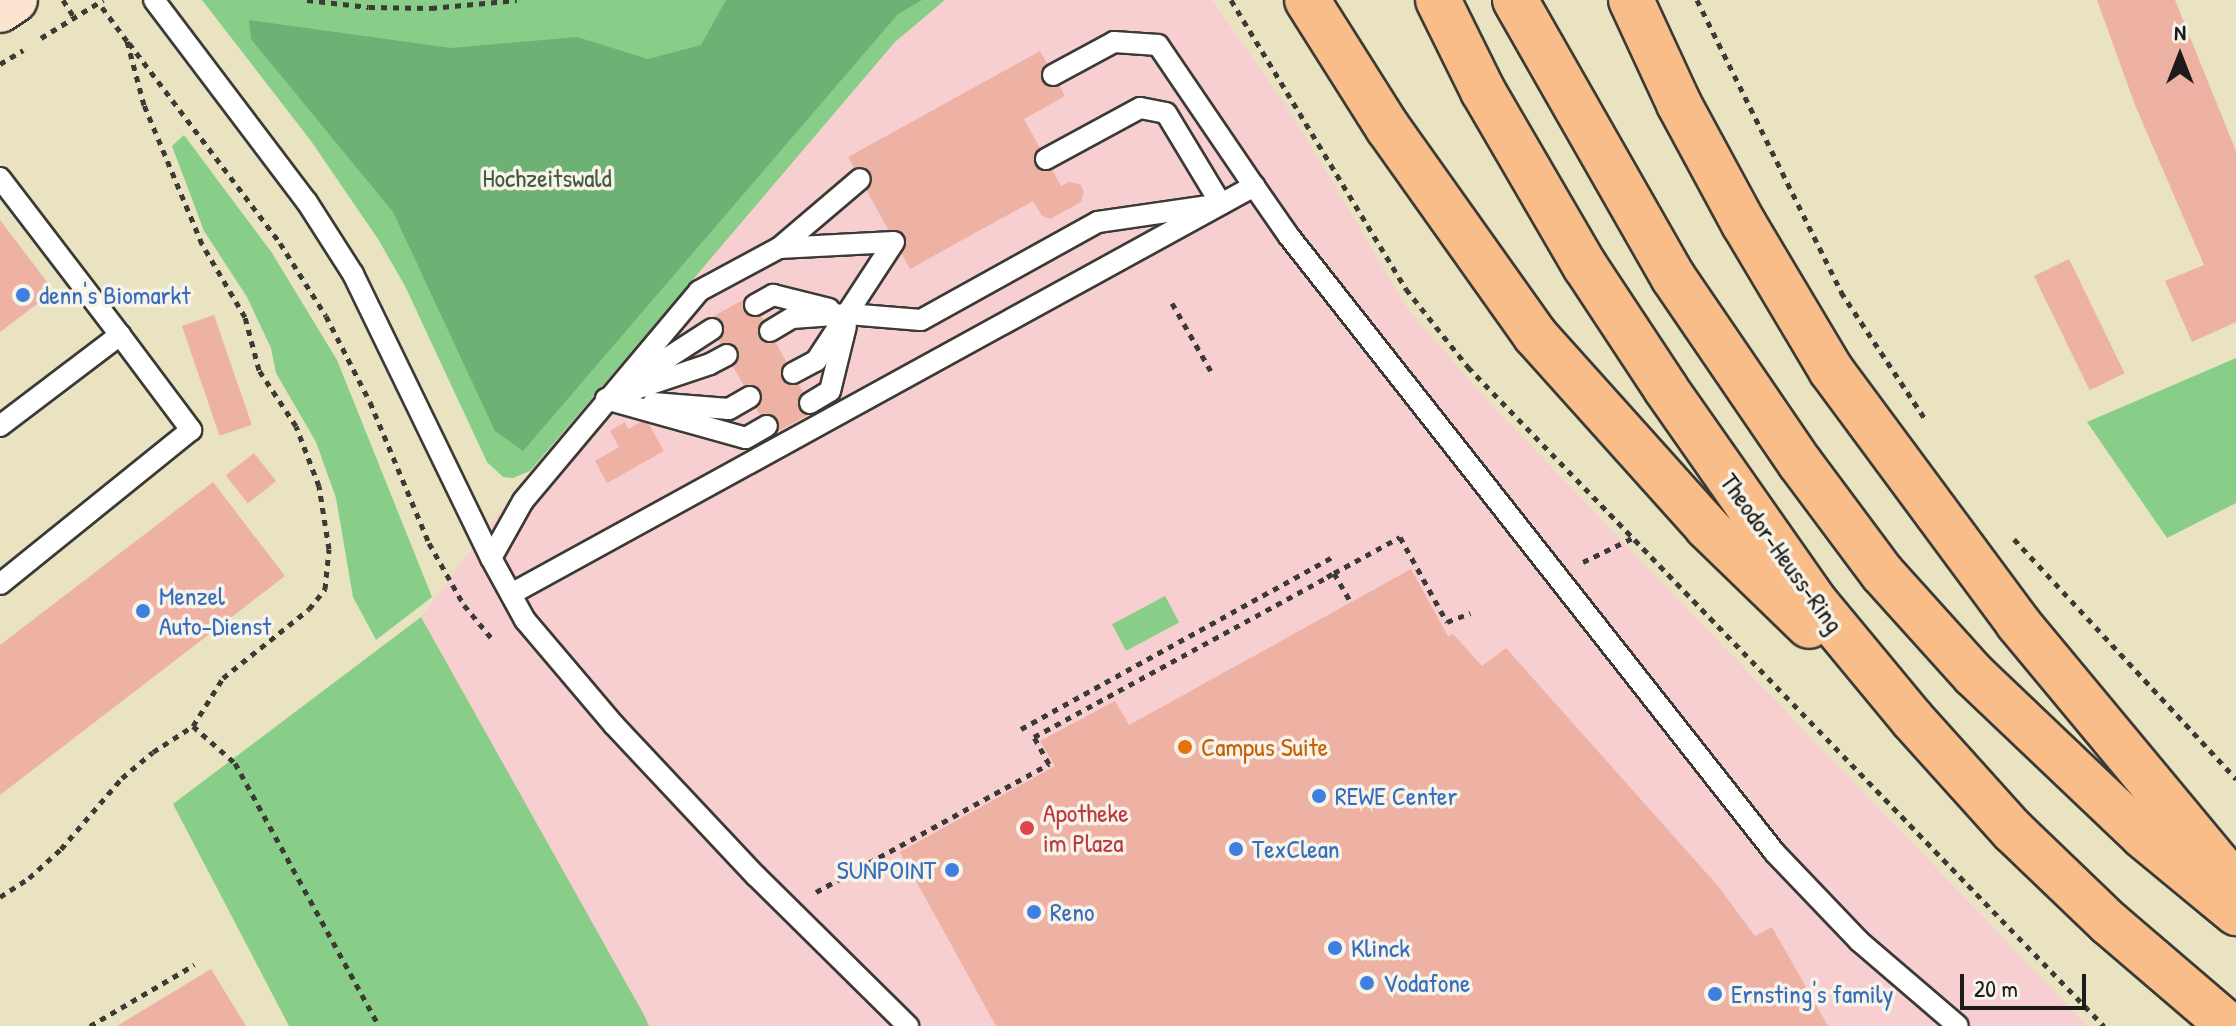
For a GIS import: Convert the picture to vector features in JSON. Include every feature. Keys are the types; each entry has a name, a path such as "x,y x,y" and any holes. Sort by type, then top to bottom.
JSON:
{"highway":[{"path":"1307,0 1388,128 1486,268 1590,401 1767,588 1912,719"},
{"name":"Theodor-Heuss-Ring","path":"1438,0 1483,91 1538,186 1666,389 1816,603 1912,719 2023,841 2109,923 2229,1026"},
{"path":"1515,0 1673,277 1800,463 1882,573 1985,686 2143,836 2236,913"},
{"path":"1631,0 1686,117 1744,224 1831,370 2018,623 2236,886"}],"street":[{"path":"0,10 15,0"}],"lane":[{"path":"154,0 307,202 353,274 491,558 525,620 614,725 756,876 908,1026"},
{"path":"1053,75 1114,42 1158,45 1297,247 1775,853 1859,941 1958,1026"},
{"path":"1046,159 1140,108 1166,113 1221,204"},
{"path":"0,178 191,430 0,584"},
{"path":"491,558 523,501 699,291 779,248 860,179"},
{"path":"511,594 1254,186"},
{"path":"770,331 792,318 848,314 921,320 1098,222 1221,204"},
{"path":"779,248 894,242 816,361 793,373"},
{"path":"755,305 773,295 848,314"},
{"path":"810,403 830,391 848,314"},
{"path":"606,399 712,329"},
{"path":"0,426 120,335"},
{"path":"606,399 710,364 727,355"},
{"path":"606,399 729,409 750,397"},
{"path":"606,399 746,438 767,426"}],"path":[{"path":"63,0 74,17"},
{"path":"307,0 369,7 431,8 517,0"},
{"path":"1231,0 1420,307 1468,367 1635,537 1819,735 2104,1026"},
{"path":"1697,0 1841,292 1933,431"},
{"path":"37,41 101,2 280,243 326,316 370,402 429,543 464,605 493,640"},
{"path":"0,897 29,878 61,849 122,778 193,726 223,678 265,641 309,609 325,589 329,549 319,486 296,426 259,370 245,317 202,244 144,105 127,41"},
{"path":"0,64 25,49"},
{"path":"1172,303 1213,375"},
{"path":"2004,529 2236,779"},
{"path":"825,888 1049,764 1034,737 1400,537 1447,622 1470,613"},
{"path":"1575,566 1635,537"},
{"path":"1021,729 1332,557"},
{"path":"1334,573 1351,603"},
{"path":"193,726 235,763 379,1026"},
{"path":"90,1026 194,965"}],"shaded area":[{"path":"945,0 1212,0 1292,114 1408,309 1486,399 2088,1026 649,1026 421,617 530,471 895,42"}],"green space":[{"name":"Hochzeitswald","path":"202,0 945,0 895,42 530,471 513,478 503,477 487,462 405,286 378,239 311,141"},
{"name":"Hochzeitswald","path":"726,0 922,0 898,14 523,451 495,431 393,212 251,39 249,20 451,48 577,37 648,59 701,45"},
{"path":"184,135 272,253 337,360 432,597 376,640 353,597 336,498 316,442 276,373 271,348 247,297 204,231 172,146"},
{"path":"2236,358 2236,503 2167,538 2087,422"},
{"path":"1165,596 1179,622 1126,651 1112,624"},
{"path":"421,617 649,1026 289,1026 173,804"}],"building":[{"path":"2097,0 2175,0 2236,151 2236,322 2192,342 2165,281 2204,265 2135,105"},
{"path":"1040,51 1065,96 1024,119 1061,186 1069,182 1080,184 1084,192 1081,202 1050,219 1042,216 1033,201 910,269 848,157"},
{"path":"0,220 54,291 0,332"},
{"path":"2069,259 2125,373 2090,390 2034,276"},
{"path":"750,296 814,411 771,435 707,320"},
{"path":"214,315 252,425 220,436 182,326"},
{"path":"646,419 664,451 607,483 595,461 619,447 610,431 625,422 628,429"},
{"path":"254,453 276,481 248,504 226,475"},
{"name":"Menzel Auto-Dienst","path":"213,482 285,576 0,795 0,645"},
{"name":"REWE Center","path":"1411,569 1448,636 1453,634 1482,666 1506,648 1718,886 1755,936 1772,927 1828,1026 996,1026 900,852 1055,766 1040,741 1115,701 1129,725"},
{"path":"211,969 246,1026 117,1026"}],"place":[{"name":"denn's Biomarkt","path":"23,295"},
{"name":"Menzel Auto-Dienst","path":"143,611"},
{"name":"Campus Suite","path":"1185,747"},
{"name":"REWE Center","path":"1319,796"},
{"name":"Apotheke im Plaza","path":"1027,828"},
{"name":"TexClean","path":"1236,849"},
{"name":"SUNPOINT","path":"952,870"},
{"name":"Reno","path":"1034,912"},
{"name":"Klinck","path":"1335,948"},
{"name":"Vodafone","path":"1367,983"},
{"name":"Ernsting's family","path":"1715,994"}]}
